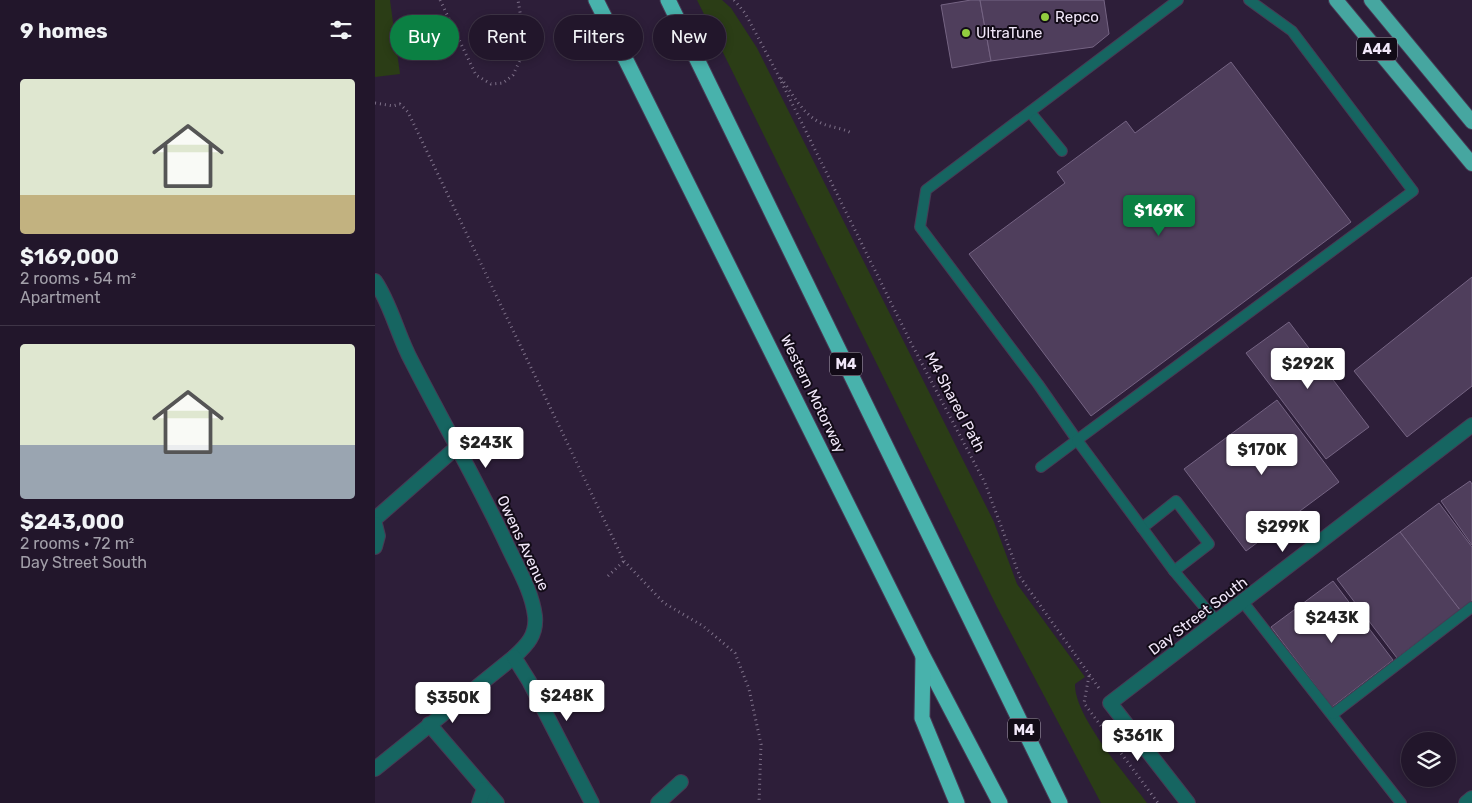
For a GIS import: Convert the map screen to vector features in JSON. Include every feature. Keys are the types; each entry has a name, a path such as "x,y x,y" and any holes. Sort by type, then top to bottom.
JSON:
{"highway":[{"name":"Western Motorway","path":"596,0 923,656 999,803"},
{"name":"M4","path":"668,0 1060,803"},
{"name":"A44","path":"1336,0 1472,164"},
{"name":"A44","path":"1371,0 1472,122"},
{"path":"923,656 922,718 957,803"}],"street":[{"name":"Owens Avenue","path":"375,281 383,292 389,313 410,359 458,446 532,599 535,618 532,638 514,657 375,769"},
{"name":"Day Street South","path":"1188,803 1110,703 1472,425"},
{"path":"375,519 458,446"},
{"path":"375,524 378,536 375,547"},
{"path":"514,657 529,681 592,803"},
{"path":"429,724 497,803"},
{"path":"657,803 681,782"},
{"path":"479,803 484,789"},
{"path":"1466,803 1472,798"}],"lane":[{"path":"1177,0 926,190 920,227 1038,384 1174,571 1217,622"},
{"path":"1041,468 1413,190 1292,31 1249,0"},
{"path":"1030,112 1062,152"},
{"path":"1142,528 1176,501 1209,544 1174,571"},
{"path":"1243,602 1333,714 1401,803"},
{"path":"1333,714 1472,607"}],"path":[{"path":"440,0 476,75 491,84 503,83 513,75 521,58 522,24 518,0"},
{"name":"M4 Shared Path","path":"734,0 745,13 776,71 910,341 985,483 1020,577 1089,676 1084,703 1158,803"},
{"path":"776,71 809,116 821,123 853,134"},
{"path":"375,103 393,106 400,104 408,112 624,561 664,603 703,626 735,654 749,689 761,744 759,803"},
{"path":"608,576 624,561"}],"green space":[{"path":"375,0 390,0 392,15 390,15 390,60 398,60 400,74 375,77"},
{"path":"697,0 722,0 731,8 757,48 994,522 1017,584 1085,677 1075,684 1077,697 1083,712 1103,745 1147,803 1101,803 997,607 726,59 726,15 704,15"}],"building":[{"name":"UltraTune","path":"980,0 991,61 952,68 941,5"},
{"name":"Repco","path":"980,0 1104,0 1109,34 1093,47 991,61"},
{"path":"1231,62 1351,222 1091,416 969,254 1065,183 1057,172 1126,121 1135,133"},
{"path":"1472,277 1472,386 1407,437 1354,371"},
{"path":"1289,322 1369,427 1326,459 1246,353"},
{"path":"1277,400 1339,482 1246,551 1184,469"},
{"path":"1470,481 1472,484 1472,545 1441,501"},
{"path":"1439,503 1472,547 1472,601 1460,610 1400,532"},
{"path":"1400,532 1460,610 1397,658 1337,579"},
{"path":"1333,581 1393,660 1332,707 1271,627"}],"place":[{"name":"Repco","path":"1045,17"},
{"name":"UltraTune","path":"966,33"}]}
